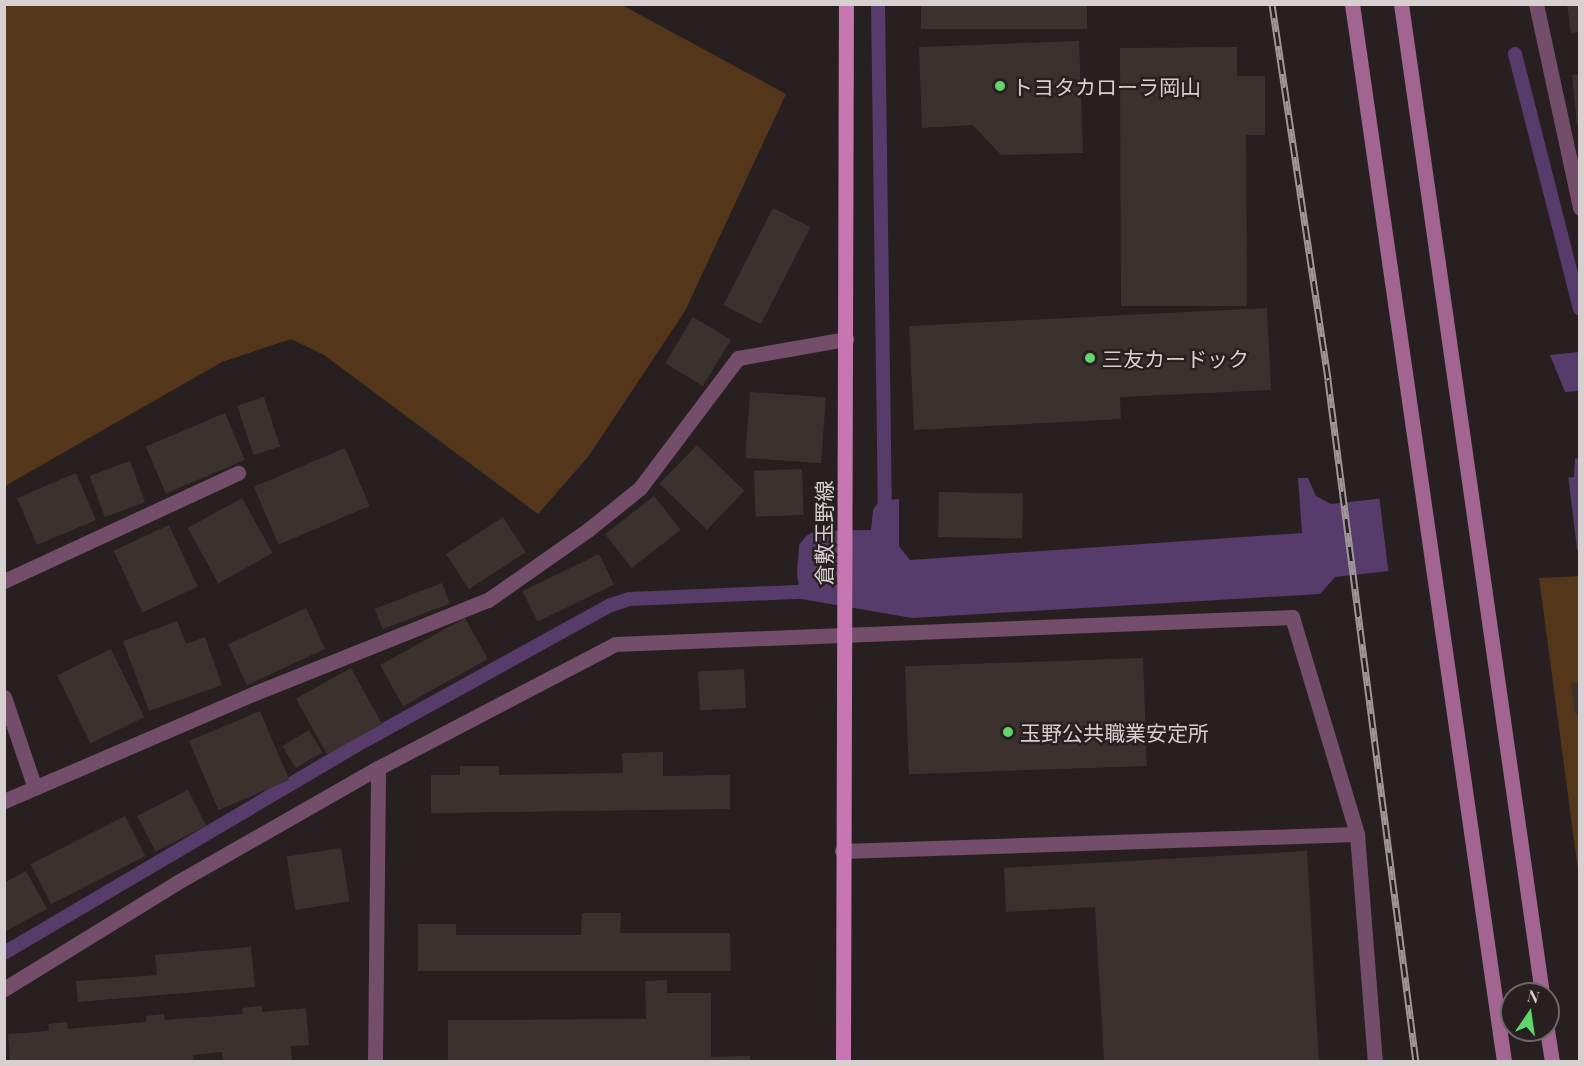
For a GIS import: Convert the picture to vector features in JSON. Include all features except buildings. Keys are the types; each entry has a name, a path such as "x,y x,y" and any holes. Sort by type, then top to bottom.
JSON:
{"main road":[{"name":"倉敷玉野線","path":"843,1062 846,4"}],"street":[{"path":"1352,4 1504,1062"},
{"path":"1401,4 1540,982"},
{"path":"1536,4 1580,208"},
{"path":"4,801 255,693 488,600 589,529 640,488 738,358 846,339"},
{"path":"4,581 238,473"},
{"path":"4,989 176,884 378,768 615,644 1292,617 1358,834 1375,1062"},
{"path":"4,697 35,788"},
{"path":"375,1062 378,768"},
{"path":"842,851 1358,834"},
{"path":"1548,1042 1551,1062"}],"shaded area":[{"path":"5,4 622,5 786,94 685,311 588,457 538,514 324,355 291,339 222,362 5,486"},
{"path":"1579,352 1579,391 1565,392 1550,355"},
{"path":"1575,458 1579,459 1579,550 1335,577 1320,594 912,618 801,599 797,574 799,545 806,536 815,531 871,530 873,510 879,501 899,499 899,546 910,560 1302,533 1298,478 1308,478 1316,496 1331,504 1574,477"},
{"path":"1579,576 1579,878 1539,578"}],"pier":[{"path":"1568,475 1578,552 1389,576 1379,498"}],"waterway":[{"path":"878,4 885,517"},
{"path":"1515,54 1580,309"},
{"path":"4,953 366,740 611,605 629,599 818,591"}],"railway":[{"path":"1272,4 1328,380 1416,1062"}],"place":[{"name":"トヨタカローラ岡山","path":"1000,86"},
{"name":"三友カードック","path":"1090,358"},
{"name":"玉野公共職業安定所","path":"1008,732"}]}
